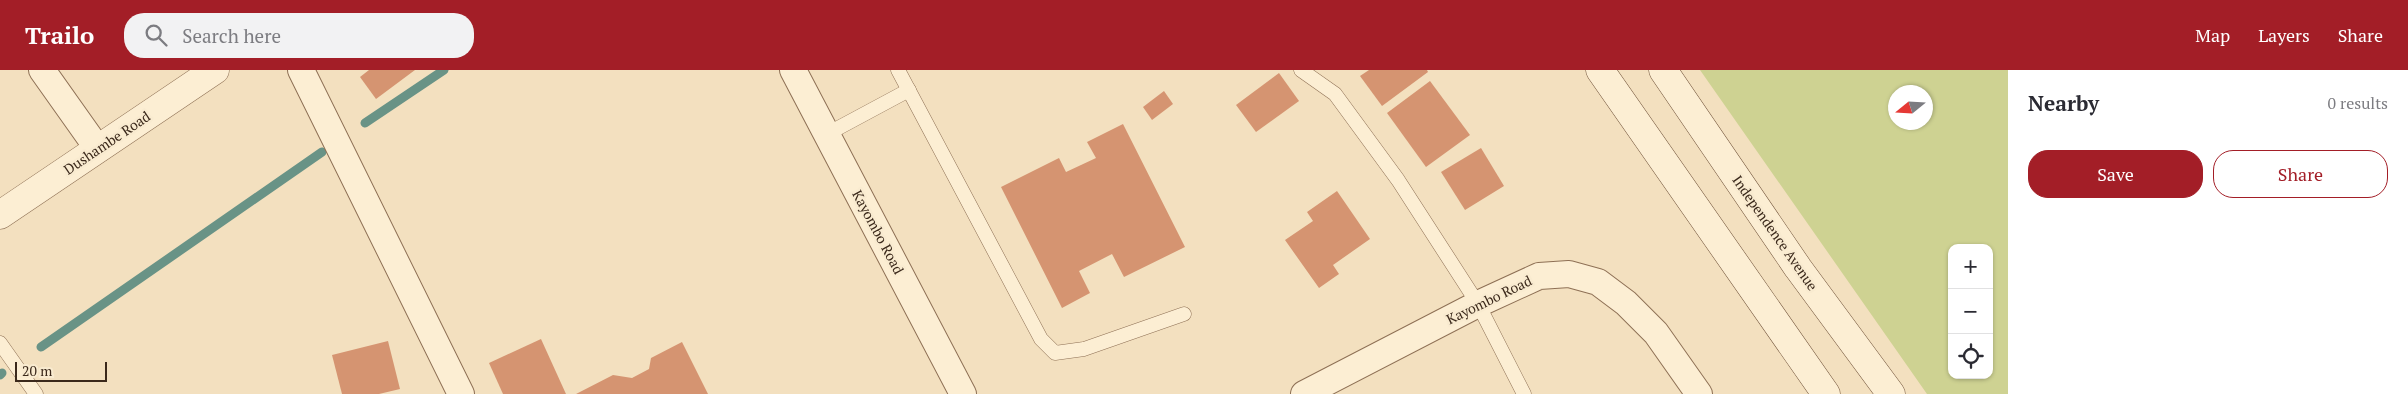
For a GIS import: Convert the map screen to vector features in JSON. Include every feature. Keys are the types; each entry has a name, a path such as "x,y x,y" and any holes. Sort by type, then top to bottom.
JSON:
{"main road":[{"name":"Dushambe Road","path":"0,215 215,70"},
{"path":"1600,70 1826,394"},
{"name":"Independence Avenue","path":"1663,70 1798,268 1891,394"}],"street":[{"path":"42,70 98,149"},
{"path":"301,70 461,394"},
{"name":"Kayombo Road","path":"793,70 959,393"},
{"name":"Kayombo Road","path":"1304,394 1478,304 1539,276 1569,274 1598,282 1626,303 1656,333 1699,394"}],"lane":[{"path":"898,70 1041,339 1055,353 1084,349 1184,314"},
{"path":"1301,70 1335,94 1398,180 1478,304 1524,394"},
{"path":"827,134 909,90"},
{"path":"0,343 36,394"}],"green space":[{"path":"1700,70 2008,70 2008,394 1927,394"}],"building":[{"path":"369,70 415,70 376,99 360,77"},
{"path":"1369,70 1427,70 1428,72 1382,106 1360,76"},
{"path":"1279,73 1299,101 1256,132 1236,105"},
{"path":"1430,81 1470,135 1426,167 1387,113"},
{"path":"1164,91 1173,104 1152,120 1143,107"},
{"path":"1123,124 1185,247 1124,277 1112,254 1079,271 1090,293 1062,308 1001,187 1059,158 1066,172 1096,158 1087,142"},
{"path":"1481,148 1504,186 1465,210 1441,172"},
{"path":"1337,191 1370,239 1333,265 1339,274 1319,288 1285,240 1313,221 1307,212"},
{"path":"541,339 566,394 503,394 489,363"},
{"path":"388,341 400,389 379,394 342,394 332,355"},
{"path":"682,342 708,394 576,394 613,375 632,378 649,369 651,358"}],"waterway":[{"path":"365,123 444,70"},
{"path":"41,347 322,152"}]}
